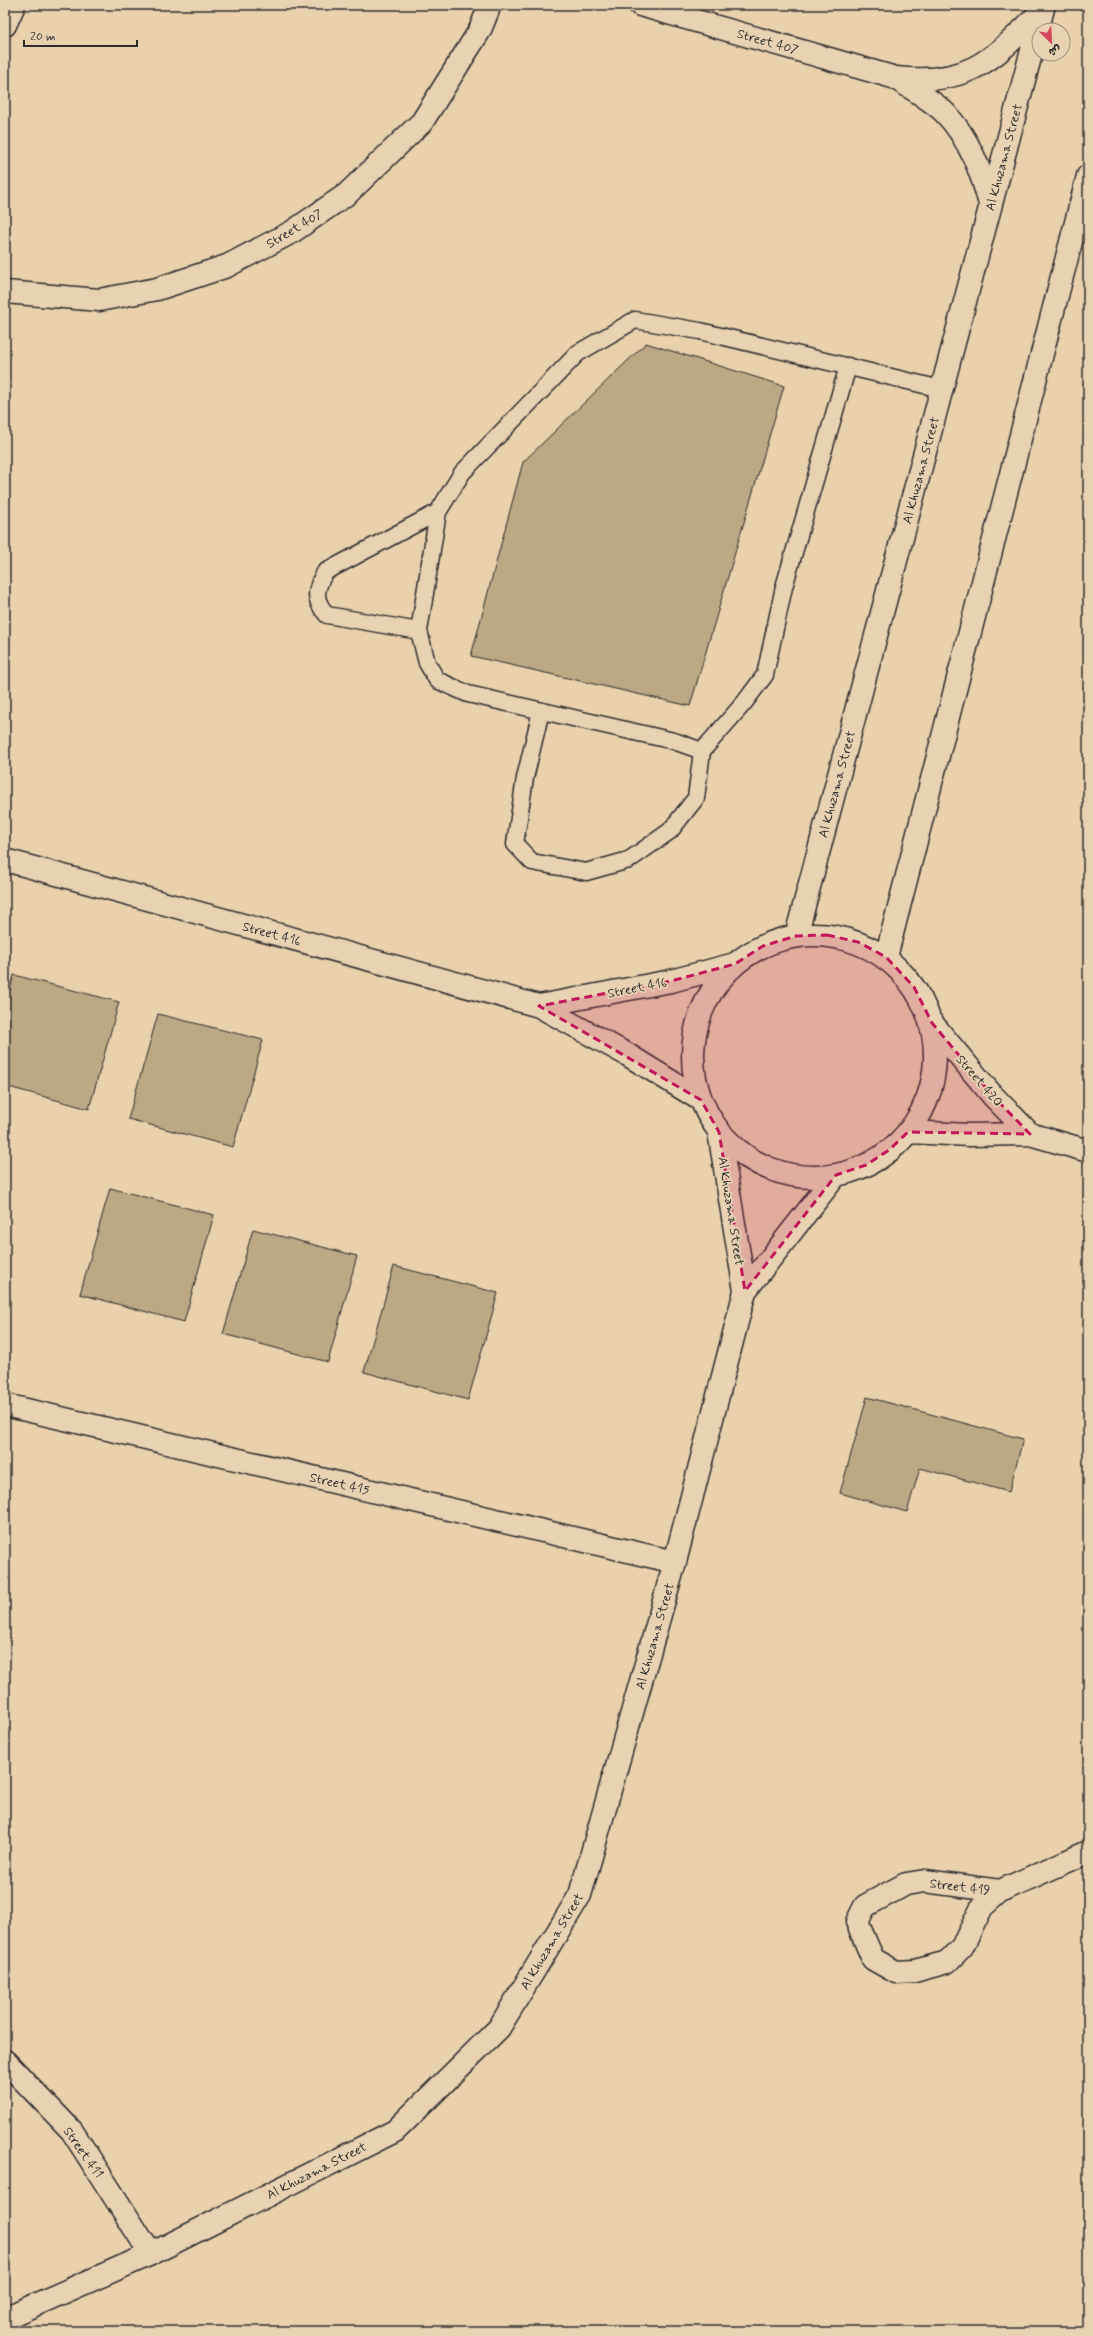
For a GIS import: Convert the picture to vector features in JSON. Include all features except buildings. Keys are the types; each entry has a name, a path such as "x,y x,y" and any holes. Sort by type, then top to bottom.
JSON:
{"street":[{"path":"5,25 14,5"},
{"name":"Street 407","path":"5,292 98,300 157,290 227,266 292,232 347,194 422,122 480,30 490,5"},
{"name":"Street 407","path":"640,5 896,78 922,81 948,78 972,69 999,53 1043,7"},
{"name":"Al Khuzama Street","path":"796,936 1043,7"},
{"name":"Street 407","path":"896,78 944,112 963,136 974,157 990,204"},
{"path":"886,957 1068,246 1088,176"},
{"path":"1068,246 1088,227"},
{"name":"Street 416","path":"5,860 539,1006 628,1056 701,1100"},
{"path":"827,935 858,942 886,957 914,987 932,1023 936,1061 928,1099 908,1132 889,1150 866,1165 836,1175 803,1176 772,1169 743,1154 719,1132 701,1100 693,1064 696,1027 711,992 734,964 763,946 796,936 827,935"},
{"name":"Street 416","path":"539,1006 671,981 734,964"},
{"name":"Street 420","path":"932,1023 993,1096 1030,1134"},
{"name":"Al Khuzama Street","path":"5,2318 151,2254 395,2131 499,2028 580,1895 676,1562 745,1290 719,1132"},
{"name":"Street 420","path":"908,1132 970,1135 1030,1134 1088,1151"},
{"name":"Al Khuzama Street","path":"745,1290 836,1175"},
{"name":"Street 415","path":"5,1404 676,1562"},
{"name":"Street 419","path":"1000,1891 925,1881 906,1884 865,1906 857,1922 873,1959 896,1972 915,1971 947,1962 962,1947 982,1907 1000,1891 1088,1852"},
{"name":"Street 411","path":"5,2060 72,2131 151,2254"}],"lane":[{"path":"702,751 674,741 468,694 437,680 427,663 419,631 438,512 462,473 578,353 635,320 700,330 941,389"},
{"path":"541,711 525,778 515,844 532,862 586,872 629,860 670,832 696,798 702,751 744,703 765,675 784,587 848,366"},
{"path":"419,631 327,615 318,604 317,586 324,572 438,512"}],"highlighted area":[{"path":"827,935 858,942 886,957 914,987 932,1023 993,1096 1030,1134 908,1132 889,1150 866,1165 836,1175 745,1291 719,1132 701,1100 539,1006 671,981 735,964 763,946 796,936"}]}
